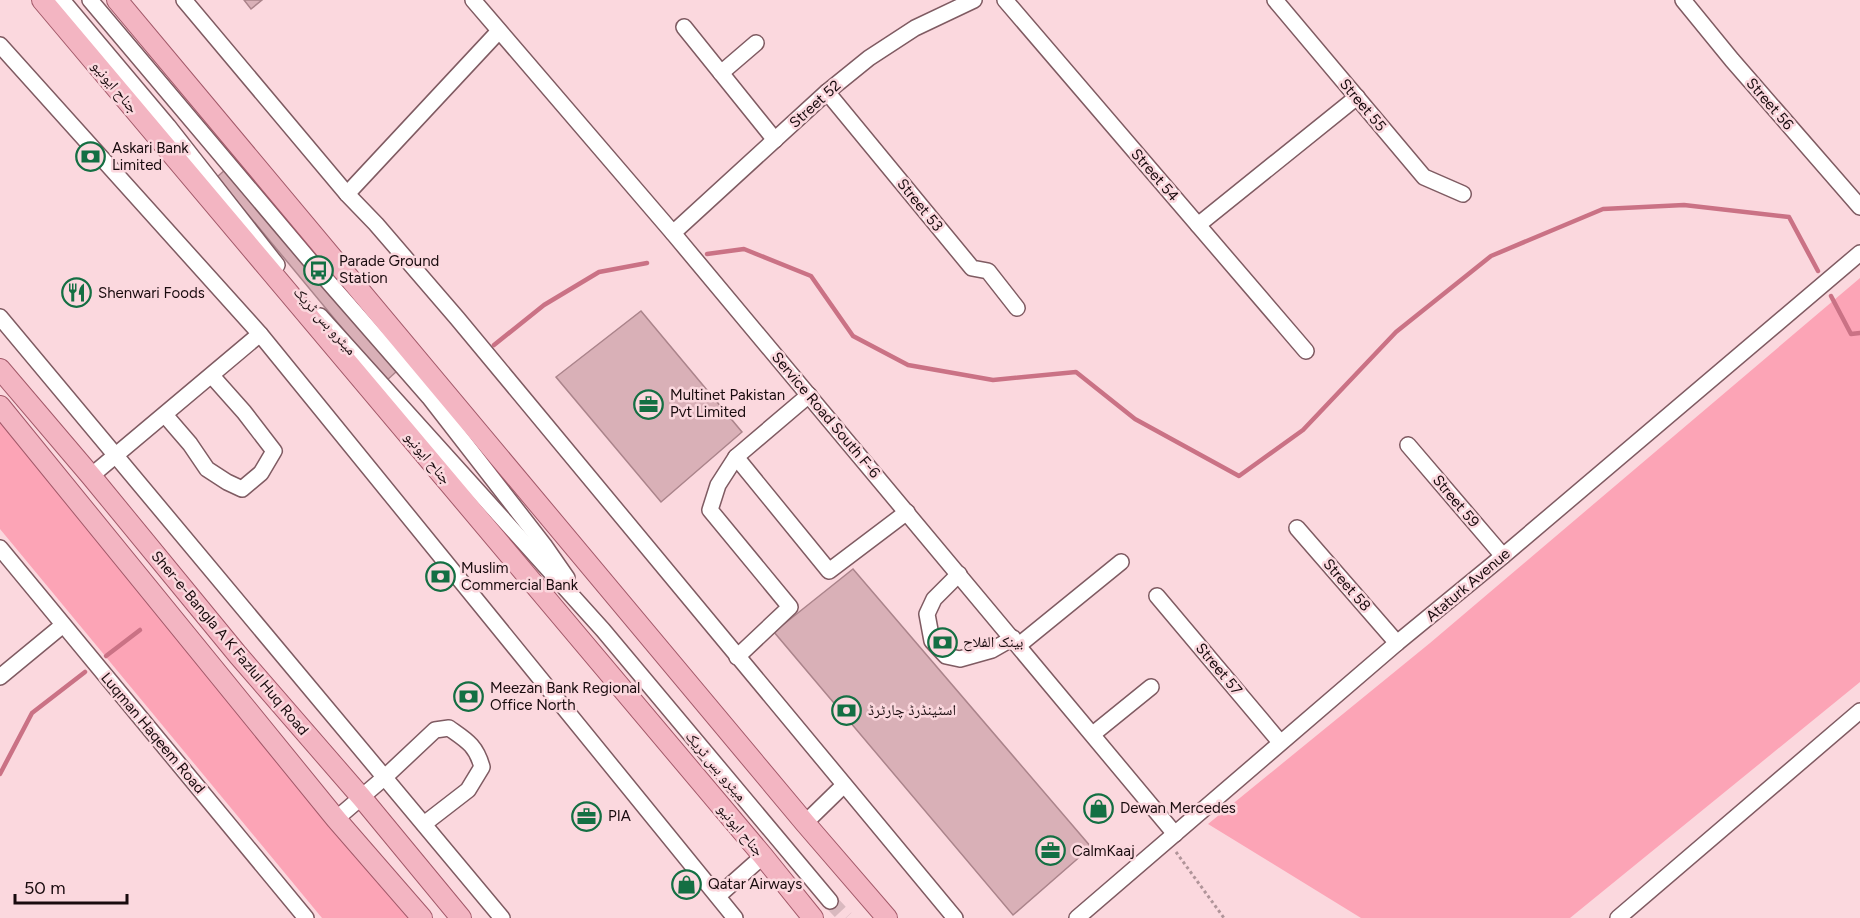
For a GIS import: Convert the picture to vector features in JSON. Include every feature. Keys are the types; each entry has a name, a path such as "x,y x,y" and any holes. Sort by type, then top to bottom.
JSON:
{"main road":[{"name":"جناح ایونیو","path":"42,0 813,918"},
{"path":"117,0 887,918"},
{"name":"Sher-e-Bangla A K Fazlul Huq Road","path":"0,369 461,918"},
{"name":"Sher-e-Bangla A K Fazlul Huq Road","path":"0,406 336,819 422,918"}],"street":[{"name":"میٹرو بس ٹریک","path":"62,0 168,126 298,292 603,630 830,901"},
{"name":"میٹرو بس ٹریک","path":"90,0 318,270 429,397 544,545 603,630"},
{"path":"184,0 347,194 457,318 955,918"},
{"name":"Service Road South F-6","path":"473,0 673,233 959,573 1093,734 1171,837"},
{"name":"Street 52","path":"673,233 827,92 869,58 954,3 974,0"},
{"name":"Street 54","path":"1005,0 1306,351"},
{"name":"Street 55","path":"1275,0 1424,177 1462,194"},
{"name":"Street 56","path":"1683,0 1860,207"},
{"path":"684,27 775,140"},
{"path":"347,194 499,31"},
{"path":"720,73 756,43"},
{"path":"0,45 260,334 735,918"},
{"name":"Street 53","path":"827,92 972,268 988,271 1017,308"},
{"path":"1198,225 1357,97"},
{"name":"Ataturk Avenue","path":"1077,918 1280,742 1860,253"},
{"path":"0,316 502,918"},
{"path":"91,476 260,334"},
{"path":"165,415 190,444 207,469 242,489 261,473 274,451 212,376"},
{"path":"737,657 790,607 711,510 718,485 736,457 810,395"},
{"name":"Street 59","path":"1408,445 1503,556"},
{"path":"736,457 830,571 907,512"},
{"name":"Street 58","path":"1297,528 1397,643"},
{"name":"Luqman Haqeem Road","path":"0,548 306,918"},
{"path":"959,573 934,599 927,615 932,641 946,656 960,659 1016,642 1121,562"},
{"name":"Street 57","path":"1157,596 1280,742"},
{"path":"0,677 63,625"},
{"path":"1093,734 1151,687"},
{"path":"1617,918 1860,711"},
{"path":"336,819 435,730 449,728 478,753 482,767 468,790 424,824"},
{"path":"805,823 844,785"},
{"path":"718,896 763,856"}],"path":[{"path":"1171,837 1224,918"}],"shaded area":[{"path":"1860,278 1860,682 1570,918 1361,918 1208,824 1430,643"},
{"path":"0,417 426,918 322,918 0,529"}],"building":[{"path":"244,0 262,0 251,9"},
{"path":"226,169 397,371 386,381 217,177"},
{"name":"Multinet Pakistan Pvt Limited","path":"641,311 742,432 661,502 556,377"},
{"path":"853,569 1091,847 1013,915 774,632"}],"waterway":[{"path":"707,254 744,249 811,276 853,336 908,365 993,380 1076,372 1135,419 1239,476 1303,430 1396,332 1491,256 1603,209 1684,205 1789,217 1818,271"},
{"path":"494,345 544,305 599,272 647,263"},
{"path":"1831,296 1851,334 1860,333"},
{"path":"106,656 140,630"},
{"path":"0,774 32,713 85,672"}],"tunnel":[{"path":"830,901 846,918"}],"place":[{"name":"Askari Bank Limited","path":"91,157"},
{"name":"Parade Ground Station","path":"318,270"},
{"name":"Shenwari Foods","path":"77,293"},
{"name":"Multinet Pakistan Pvt Limited","path":"649,404"},
{"name":"Muslim Commercial Bank","path":"440,577"},
{"name":"بینک الفلاح","path":"942,642"},
{"name":"Meezan Bank Regional Office North","path":"469,697"},
{"name":"اسٹینڈرڈ چارٹرڈ","path":"847,710"},
{"name":"Dewan Mercedes","path":"1099,808"},
{"name":"PIA","path":"587,816"},
{"name":"CalmKaaj","path":"1051,851"},
{"name":"Qatar Airways","path":"687,884"}]}
